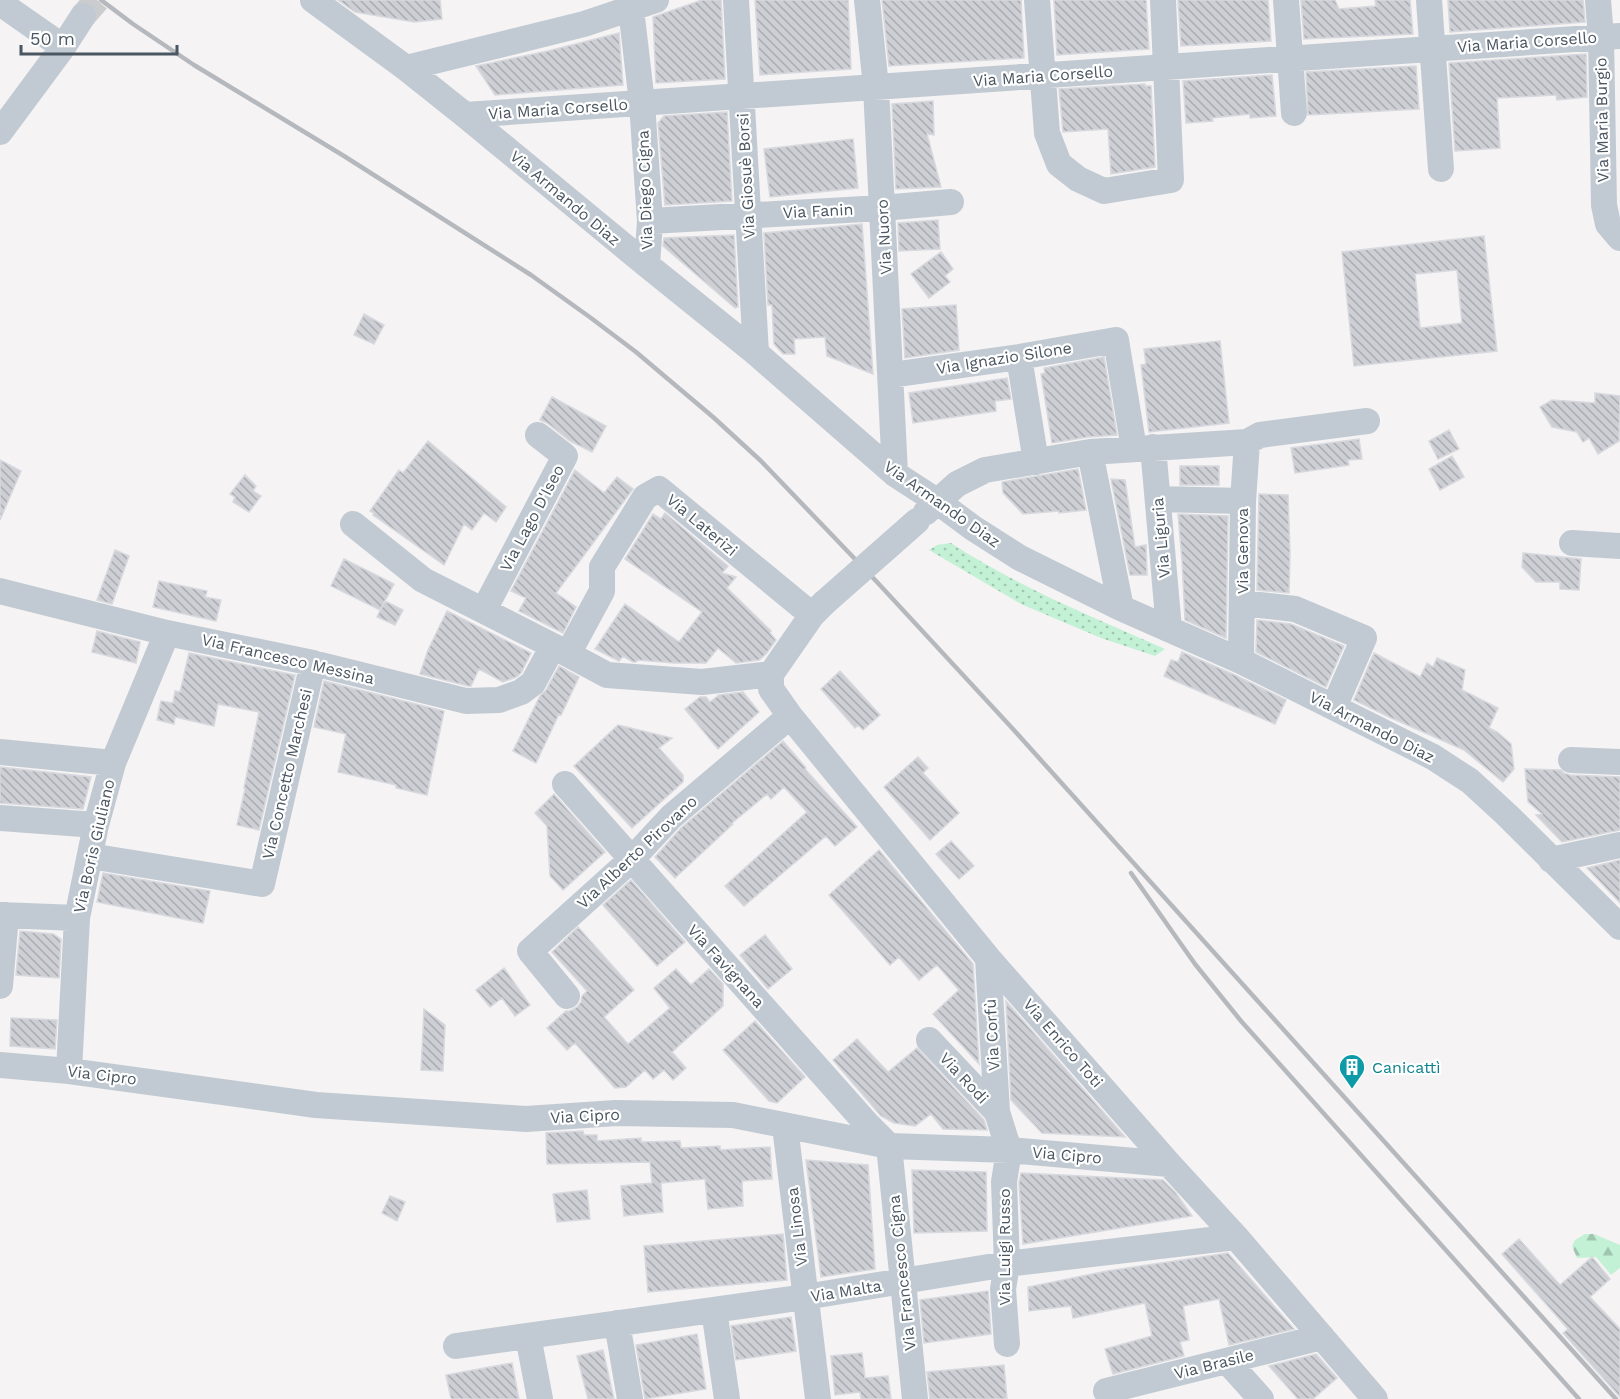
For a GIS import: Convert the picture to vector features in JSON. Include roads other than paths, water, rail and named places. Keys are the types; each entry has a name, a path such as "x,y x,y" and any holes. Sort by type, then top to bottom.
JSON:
{"street":[{"path":"406,68 584,24 630,4 656,0"},
{"name":"Via Giosuè Borsi","path":"736,0 756,352"},
{"name":"Via Nuoro","path":"867,0 876,87 895,474"},
{"path":"1037,0 1047,133 1059,164 1078,179 1104,191 1171,180 1163,0"},
{"path":"1286,0 1294,113"},
{"path":"1429,0 1441,169"},
{"name":"Via Maria Burgio","path":"1598,0 1611,37 1604,205 1608,224 1620,238"},
{"name":"Via Armando Diaz","path":"316,1 465,115 756,352 895,474 1020,558 1121,608 1241,661 1433,757 1470,781 1620,927"},
{"path":"0,3 63,47"},
{"name":"Via Diego Cigna","path":"630,4 642,103 650,221 647,265"},
{"path":"0,132 83,16"},
{"name":"Via Maria Corsello","path":"465,115 1611,37"},
{"name":"Via Fanin","path":"650,221 951,202"},
{"name":"Via Ignazio Silone","path":"891,375 1019,357 1116,340"},
{"name":"Via Liguria","path":"1116,340 1158,499 1169,629"},
{"path":"1019,357 1036,462"},
{"path":"353,524 423,580 607,675 702,682 771,674 818,609 957,484 985,470 1090,452 1246,442 1260,435 1367,421"},
{"name":"Via Lago D'Iseo","path":"484,610 565,456 538,435"},
{"name":"Via Genova","path":"1241,661 1246,442"},
{"path":"1090,452 1121,608"},
{"name":"Via Laterizi","path":"561,650 602,591 602,567 645,497 659,489 818,609"},
{"path":"1158,499 1243,501"},
{"path":"1572,543 1620,546"},
{"name":"Via Francesco Messina","path":"0,591 166,633 313,663 466,701 499,700 521,692 533,683 561,650"},
{"path":"1242,603 1295,609 1364,638 1334,707"},
{"name":"Via Boris Giuliano","path":"69,1071 77,918 96,825 113,763 166,633"},
{"name":"Via Concetto Marchesi","path":"90,856 262,884 313,663"},
{"name":"Via Enrico Toti","path":"771,674 771,689 790,716 988,958 1236,1237 1375,1399"},
{"name":"Via Alberto Pirovano","path":"567,996 530,951 632,859 671,817 790,716"},
{"path":"0,752 113,763"},
{"path":"1571,760 1620,762"},
{"name":"Via Favignana","path":"565,784 889,1146"},
{"path":"0,818 96,825"},
{"path":"1551,860 1620,845"},
{"path":"0,986 3,915 77,918"},
{"name":"Via Corfù","path":"988,958 997,1112"},
{"name":"Via Rodi","path":"929,1040 997,1112 1009,1150"},
{"name":"Via Cipro","path":"0,1065 69,1071 316,1105 526,1119 616,1113 733,1115 889,1146 1009,1150 1169,1164"},
{"name":"Via Linosa","path":"785,1126 818,1399"},
{"name":"Via Francesco Cigna","path":"889,1146 915,1399"},
{"name":"Via Luigi Russo","path":"1007,1344 1003,1289 1007,1264 1004,1182 1009,1150"},
{"name":"Via Malta","path":"456,1346 806,1297 1007,1264 1236,1237"},
{"path":"714,1310 727,1399"},
{"path":"617,1323 630,1399"},
{"path":"528,1336 540,1399"},
{"name":"Via Brasile","path":"1106,1391 1153,1390 1227,1361 1322,1336"},
{"path":"1227,1361 1260,1399"}],"tunnel":[{"path":"83,16 97,0"}],"railway":[{"path":"101,0 194,65 344,156 531,275 636,352 761,461 1012,728 1616,1399"},
{"path":"1131,873 1195,964 1241,1021 1579,1399"}],"place":[{"name":"Canicattì","path":"1352,1090"}]}
